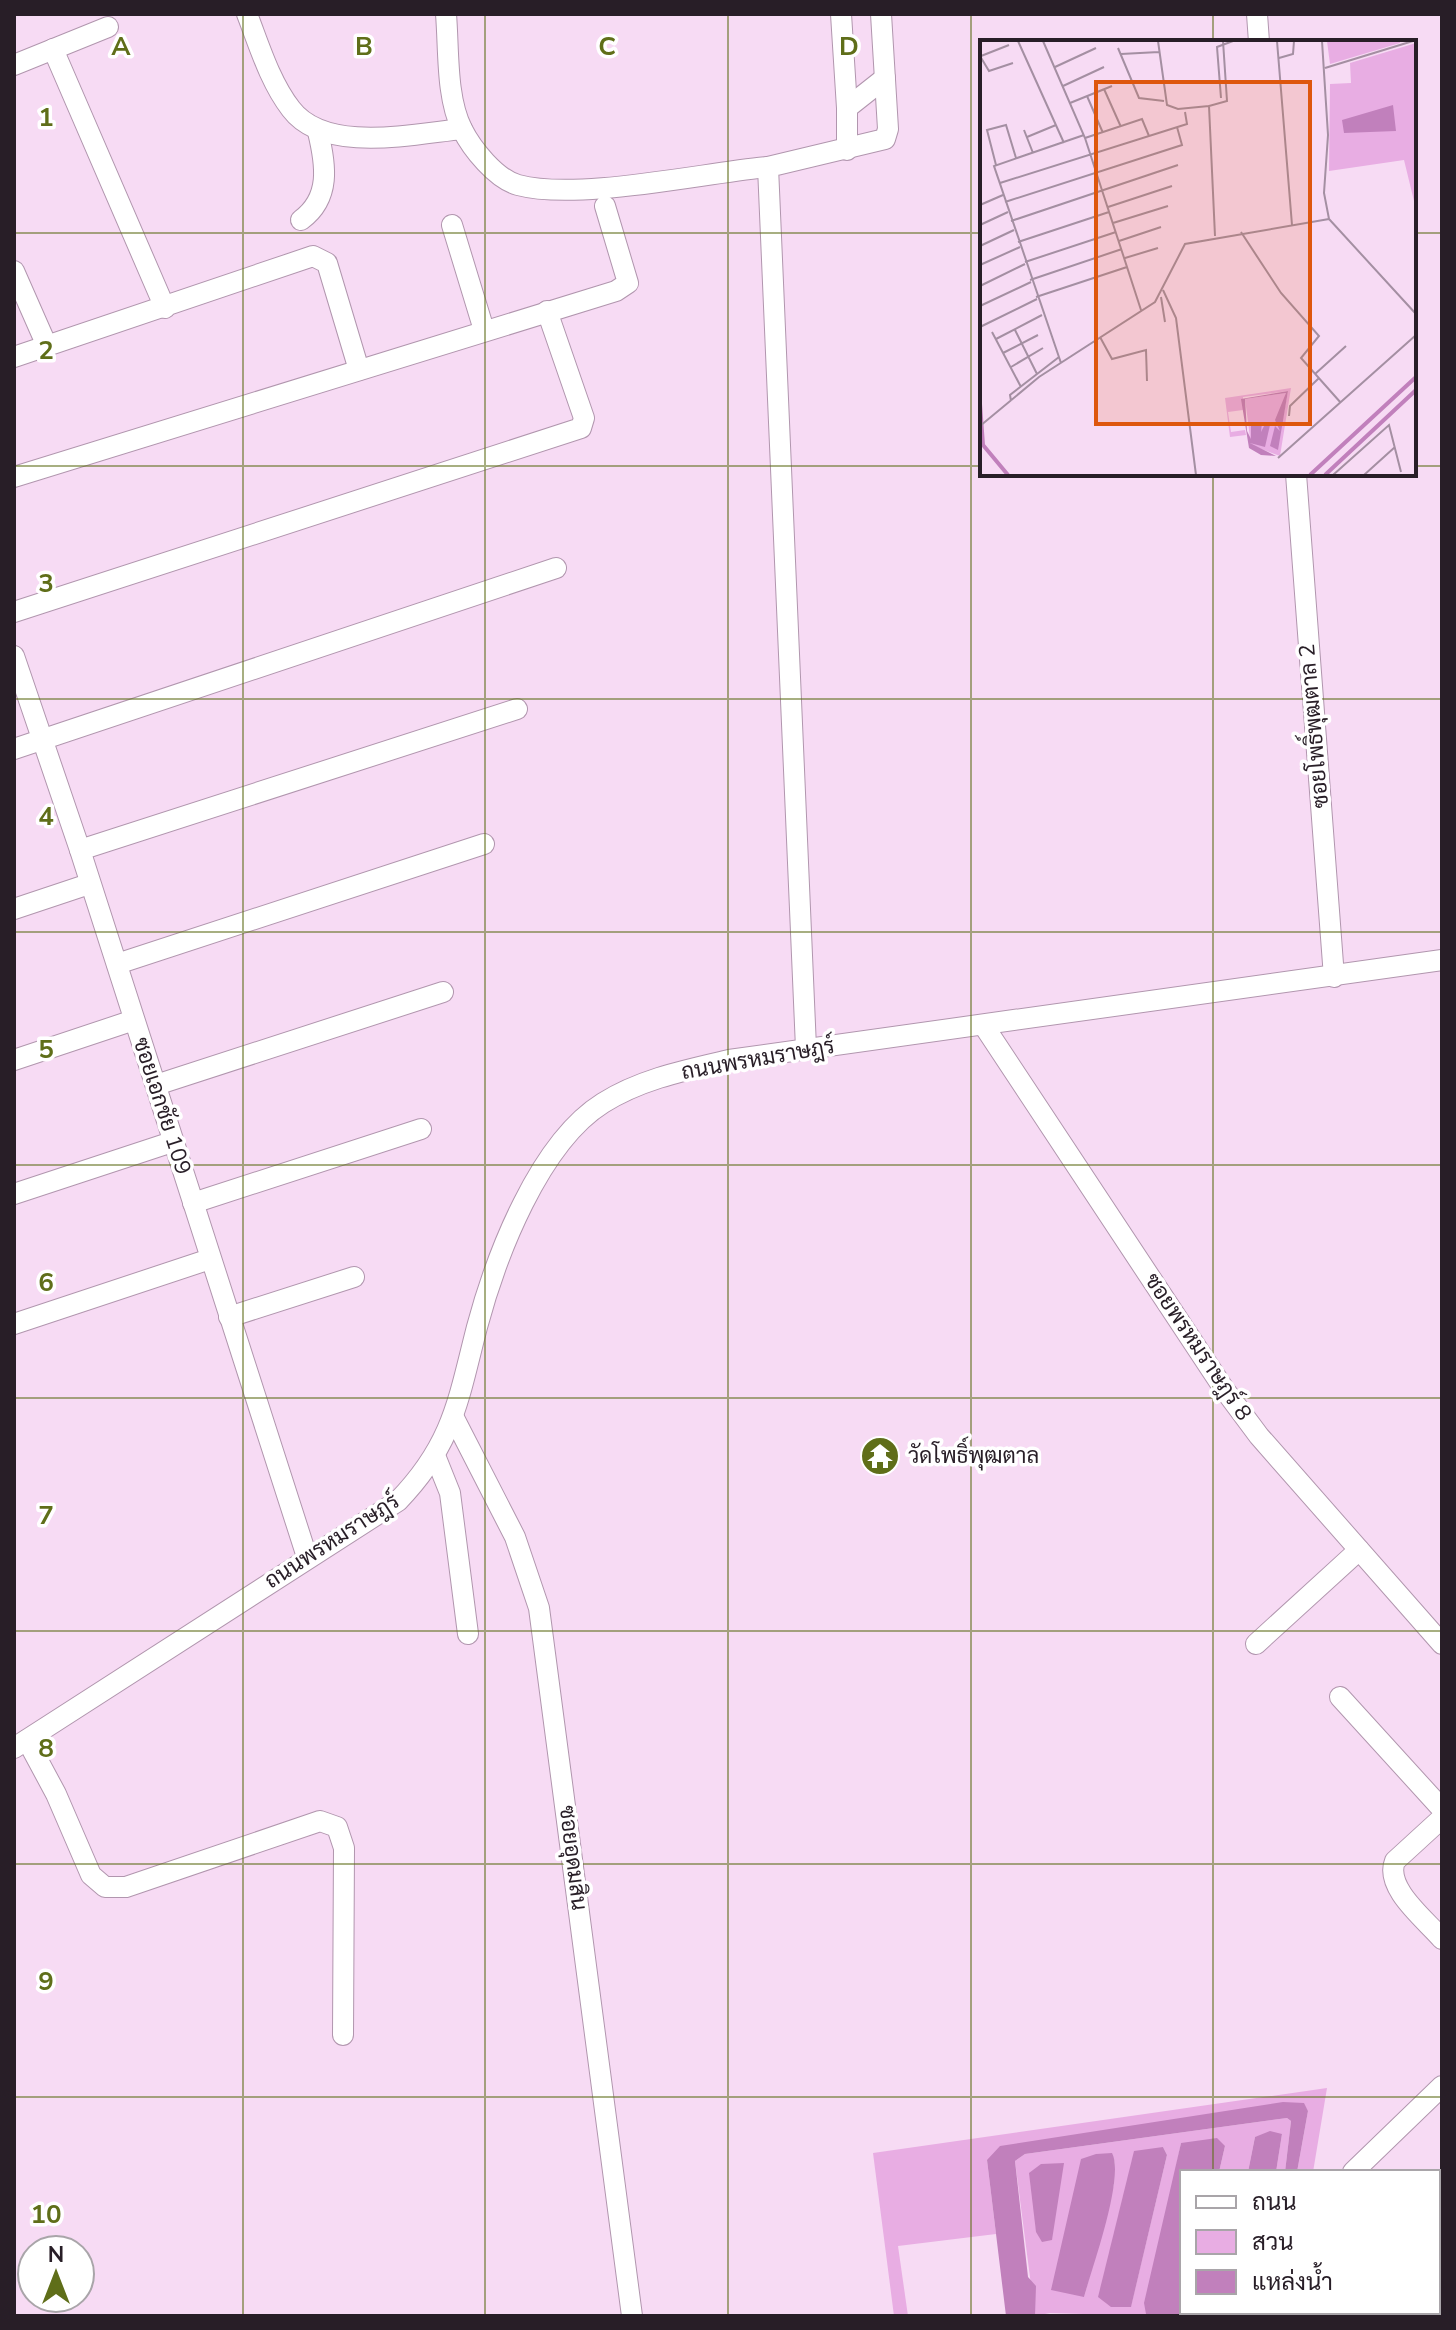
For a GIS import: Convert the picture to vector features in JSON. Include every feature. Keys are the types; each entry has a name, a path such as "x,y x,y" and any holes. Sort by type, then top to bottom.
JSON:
{"street":[{"path":"247,14 273,77 292,112 318,132 366,138 462,129"},
{"path":"446,14 454,106 462,129 480,155 516,184 591,187 768,167 885,139 888,129 881,14"},
{"path":"841,14 847,150"},
{"path":"1257,14 1259,40"},
{"path":"14,65 108,27"},
{"path":"53,49 165,308"},
{"path":"847,108 885,78"},
{"path":"301,220 314,211 321,198 325,160 318,132"},
{"path":"768,167 806,1048"},
{"path":"14,477 616,291 628,283 605,206"},
{"path":"452,225 484,330"},
{"path":"14,357 313,256 321,257 327,263 359,370"},
{"path":"14,271 47,346"},
{"path":"14,612 581,428 584,418 547,311"},
{"name":"ซอยโพธิ์พุฒตาล 2","path":"1296,476 1334,977"},
{"path":"14,749 556,568"},
{"name":"ซอยเอกชัย 109","path":"14,656 80,850 307,1557"},
{"path":"80,850 517,709"},
{"path":"117,964 484,844"},
{"path":"14,909 89,884"},
{"name":"ถนนพรหมราษฎร์","path":"20,1744 398,1501 436,1458 454,1418 484,1300 506,1245 553,1153 575,1125 603,1103 681,1070 806,1048 984,1026 1442,960"},
{"path":"156,1085 443,992"},
{"path":"14,1060 134,1020"},
{"name":"ซอยพรหมราษฎร์ 8","path":"984,1026 1224,1389 1259,1436 1442,1644"},
{"path":"193,1203 421,1129"},
{"path":"14,1194 172,1142"},
{"path":"14,1324 210,1259"},
{"path":"229,1317 354,1277"},
{"name":"ซอยอุดมสิน","path":"454,1418 515,1537 539,1608 632,2316"},
{"path":"436,1458 450,1493 468,1634"},
{"path":"1256,1644 1359,1550"},
{"path":"1340,1697 1442,1809"},
{"path":"20,1744 56,1794 91,1875 105,1887 126,1887 320,1821 337,1827 344,1848 343,2035"},
{"path":"1442,1818 1395,1861 1392,1871 1397,1887 1442,1939"},
{"path":"1355,2170 1442,2086"}],"green space":[{"path":"1327,2088 1313,2170 1297,2170 1308,2111 1303,2103 987,2160 996,2234 898,2246 908,2316 894,2316 873,2153"},
{"path":"1287,2118 1291,2121 1285,2170 1276,2170 1282,2134 1255,2137 1248,2170 1219,2170 1225,2146 1181,2143 1146,2314 1151,2316 1050,2313 1035,2316 1015,2161 1025,2154","holes":["1163,2147 1167,2155 1131,2306","1115,2160 1114,2184 1084,2297"]}],"water":[{"path":"1283,2102 1304,2103 1308,2111 1297,2170 1285,2170 1291,2121 1287,2118 1025,2154 1015,2161 1028,2277 1036,2286 1035,2316 1006,2316 987,2160 1000,2146"},
{"path":"1270,2131 1282,2134 1276,2170 1248,2170 1255,2137"},
{"path":"1217,2138 1225,2146 1219,2170 1180,2170 1180,2314 1185,2314 1183,2316 1146,2314 1144,2303 1181,2143"},
{"path":"1163,2147 1167,2155 1131,2307 1111,2307 1098,2297 1134,2151"},
{"path":"1112,2153 1115,2165 1111,2201 1084,2297 1051,2290 1081,2159"},
{"path":"1064,2163 1052,2240 1042,2242 1036,2232 1029,2173 1041,2164"}],"place":[{"name":"วัดโพธิ์พุฒตาล","path":"880,1456"}]}
